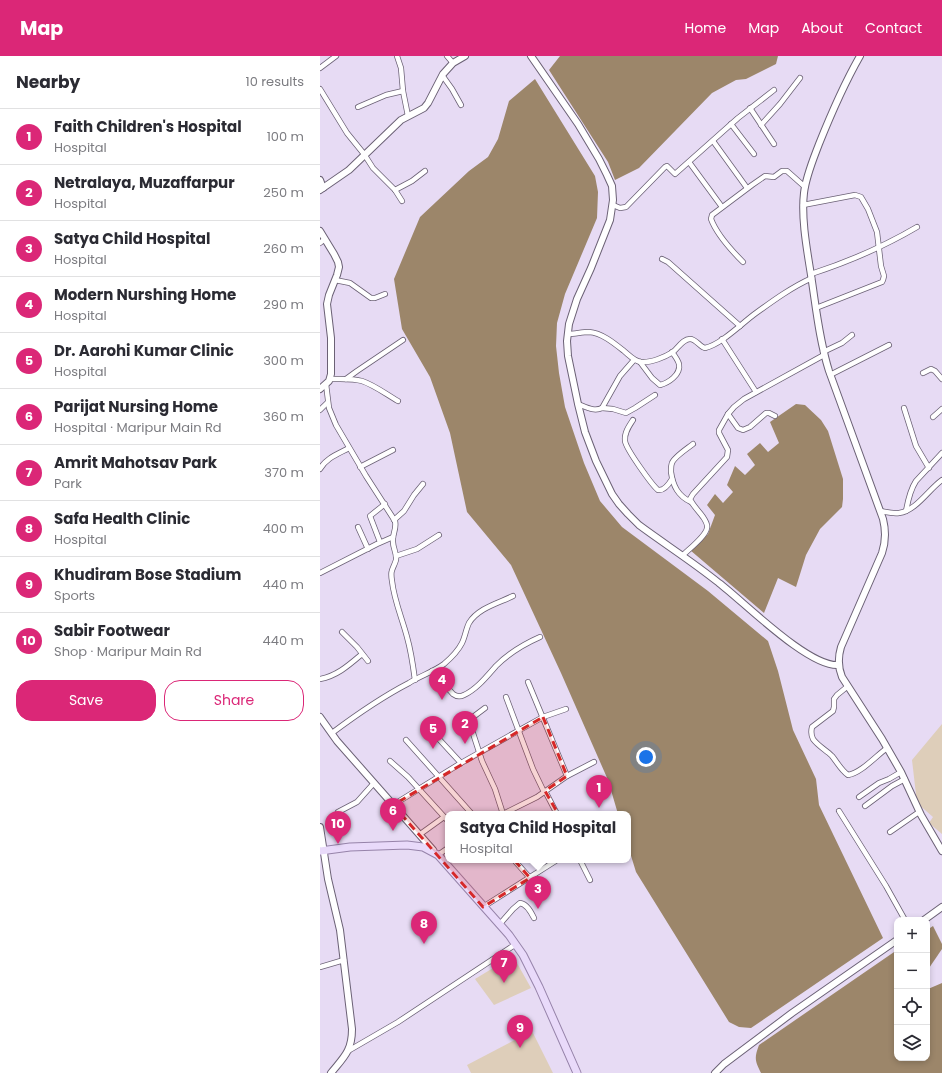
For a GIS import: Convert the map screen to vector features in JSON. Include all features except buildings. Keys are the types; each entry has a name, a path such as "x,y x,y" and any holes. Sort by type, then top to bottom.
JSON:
{"main road":[{"path":"321,850 350,846 407,845 423,847 438,855 516,944 539,987 577,1073"}],"street":[{"path":"320,68 336,56"},
{"path":"397,56 401,68 408,116"},
{"path":"447,56 453,63"},
{"path":"320,180 322,189 349,170 395,125 424,108 428,104 442,75 453,63 465,56"},
{"path":"531,56 578,124 599,159 612,186 613,205 610,220 574,310 569,324 568,334 568,356 585,432 596,461 612,494 619,504 639,525 721,584 790,642 822,662 834,666 839,665"},
{"path":"860,56 829,119 805,187 803,205 811,276 824,353 830,375 885,525 886,532 884,547 874,573 841,647 839,653 839,665 840,672 905,779 919,812 942,851"},
{"path":"442,75 461,105"},
{"path":"761,125 800,78"},
{"path":"320,89 342,126 373,168 395,190 402,201"},
{"path":"358,107 403,90"},
{"path":"613,205 620,208 626,207 665,167 667,166 675,174 731,124 774,90"},
{"path":"750,108 774,144"},
{"path":"731,124 754,154"},
{"path":"712,141 747,188"},
{"path":"688,162 722,207"},
{"path":"743,262 726,243 714,226 711,219 712,215 765,176 774,177 784,170 805,187"},
{"path":"395,190 412,181 425,171"},
{"path":"803,205 836,200 855,195 862,198 877,232 881,266 884,276 883,280 816,308"},
{"path":"568,334 586,332 595,333 614,343 634,360 640,362 654,360 672,352 689,339 705,348 712,346 757,312 811,276 879,248 917,227"},
{"path":"320,231 323,241 334,254 338,262 338,270 327,304 331,338 331,374 330,379 322,387 333,419 360,467 385,504 396,526 393,537 396,560 392,569 392,580 397,606 412,659 415,680"},
{"path":"662,259 668,262 740,326"},
{"path":"335,280 353,285 370,298 375,298 385,294"},
{"path":"691,502 691,496 727,457 728,450 719,433 719,430 728,414 739,402 842,343 852,335"},
{"path":"722,339 756,392"},
{"path":"346,380 403,340"},
{"path":"830,375 889,345"},
{"path":"640,362 655,381 662,385 673,378 679,368 679,364 672,352"},
{"path":"602,408 625,368 634,360"},
{"path":"923,373 931,369 935,371 942,379"},
{"path":"330,379 356,380 365,383 398,401"},
{"path":"578,404 593,409 602,408 626,412 655,395"},
{"path":"320,410 327,403"},
{"path":"904,408 916,446 929,468"},
{"path":"933,417 942,410"},
{"path":"728,414 738,428 743,430 750,427 766,413 775,416"},
{"path":"633,420 627,429 625,441 637,463 658,490 662,490 672,479"},
{"path":"682,556 707,530 706,520 691,502 679,493 672,479 672,462 693,444"},
{"path":"320,469 328,459 349,448"},
{"path":"360,467 393,450"},
{"path":"906,511 909,496 916,481 942,453"},
{"path":"880,511 897,514 906,511 916,504 942,480"},
{"path":"394,520 404,511 423,484"},
{"path":"380,542 370,516 385,504"},
{"path":"358,527 368,550"},
{"path":"396,556 417,549 439,535"},
{"path":"320,573 342,561 368,550 380,542 393,537"},
{"path":"332,733 376,703 442,665 457,651 461,645 469,624 473,618 486,608 513,596"},
{"path":"342,632 368,661"},
{"path":"432,671 453,694 456,696 461,696 468,693 497,665 516,650 540,637"},
{"path":"320,679 340,672 362,654"},
{"path":"528,682 567,776"},
{"path":"848,686 834,699 833,711 812,727 811,732 814,740 832,756 848,775 865,766 887,748"},
{"path":"506,697 544,792 555,811"},
{"path":"484,708 473,717 470,724 502,811"},
{"path":"393,804 461,763 543,717 566,709"},
{"path":"320,717 350,756 428,846 438,855 445,850"},
{"path":"437,738 461,763"},
{"path":"406,740 469,811"},
{"path":"390,761 408,777 418,790 444,817 419,835"},
{"path":"509,811 537,797 567,776 594,762"},
{"path":"859,797 879,782 889,780 901,772"},
{"path":"865,806 892,786 905,779"},
{"path":"338,812 357,802 374,783"},
{"path":"840,811 903,917"},
{"path":"890,832 919,812"},
{"path":"320,827 321,850 340,930 352,1029 351,1044 348,1051 331,1073"},
{"path":"518,863 530,878"},
{"path":"483,907 552,863"},
{"path":"582,863 590,880"},
{"path":"499,924 520,903 526,906 534,918"},
{"path":"928,917 942,907"},
{"path":"715,1073 724,1064 788,1017 894,942"},
{"path":"348,1051 398,1022 516,944"},
{"path":"320,967 344,960"}],"highlighted area":[{"path":"543,717 567,776 545,791 568,831 516,862 530,878 483,907 393,805"}],"shaded area":[{"path":"560,56 778,56 776,64 746,79 736,80 712,93 639,168 615,180 608,162 549,70"},
{"path":"535,79 595,176 598,192 597,218 565,294 557,323 556,346 565,407 584,463 600,501 622,527 708,591 768,641 778,671 793,730 816,779 819,805 883,938 751,1028 739,1027 729,1022 636,872 631,856 631,811 617,811 608,780 511,565 467,512 450,433 430,377 402,329 394,279 420,217 469,171 488,157 498,139 509,101"},
{"path":"796,404 805,405 821,420 828,431 843,479 842,507 820,529 806,555 796,587 778,578 764,613 690,550 708,534 715,515 707,505 715,494 723,503 733,492 727,485 735,466 745,475 755,465 747,454 760,443 768,452 779,443 770,422"},
{"path":"942,724 942,834 929,823 933,817 917,803 912,760"},
{"path":"933,926 942,944 942,949 930,967 930,953 930,928"},
{"path":"894,952 894,1061 930,1061 930,988 942,983 942,1073 761,1073 756,1059 756,1053 759,1045"},
{"path":"513,956 531,988 494,1005 475,979"},
{"path":"532,1031 553,1073 471,1073 467,1065"}],"place":[{"name":"Modern Nurshing Home","path":"442,700"},
{"name":"Netralaya, Muzaffarpur","path":"465,744"},
{"name":"Dr. Aarohi Kumar Clinic","path":"433,749"},
{"name":"Faith Children's Hospital","path":"599,808"},
{"name":"Parijat Nursing Home","path":"393,831"},
{"name":"Sabir Footwear","path":"338,844"},
{"name":"Satya Child Hospital","path":"538,909"},
{"name":"Safa Health Clinic","path":"424,944"},
{"name":"Amrit Mahotsav Park","path":"504,983"},
{"name":"Khudiram Bose Stadium","path":"520,1048"}]}
